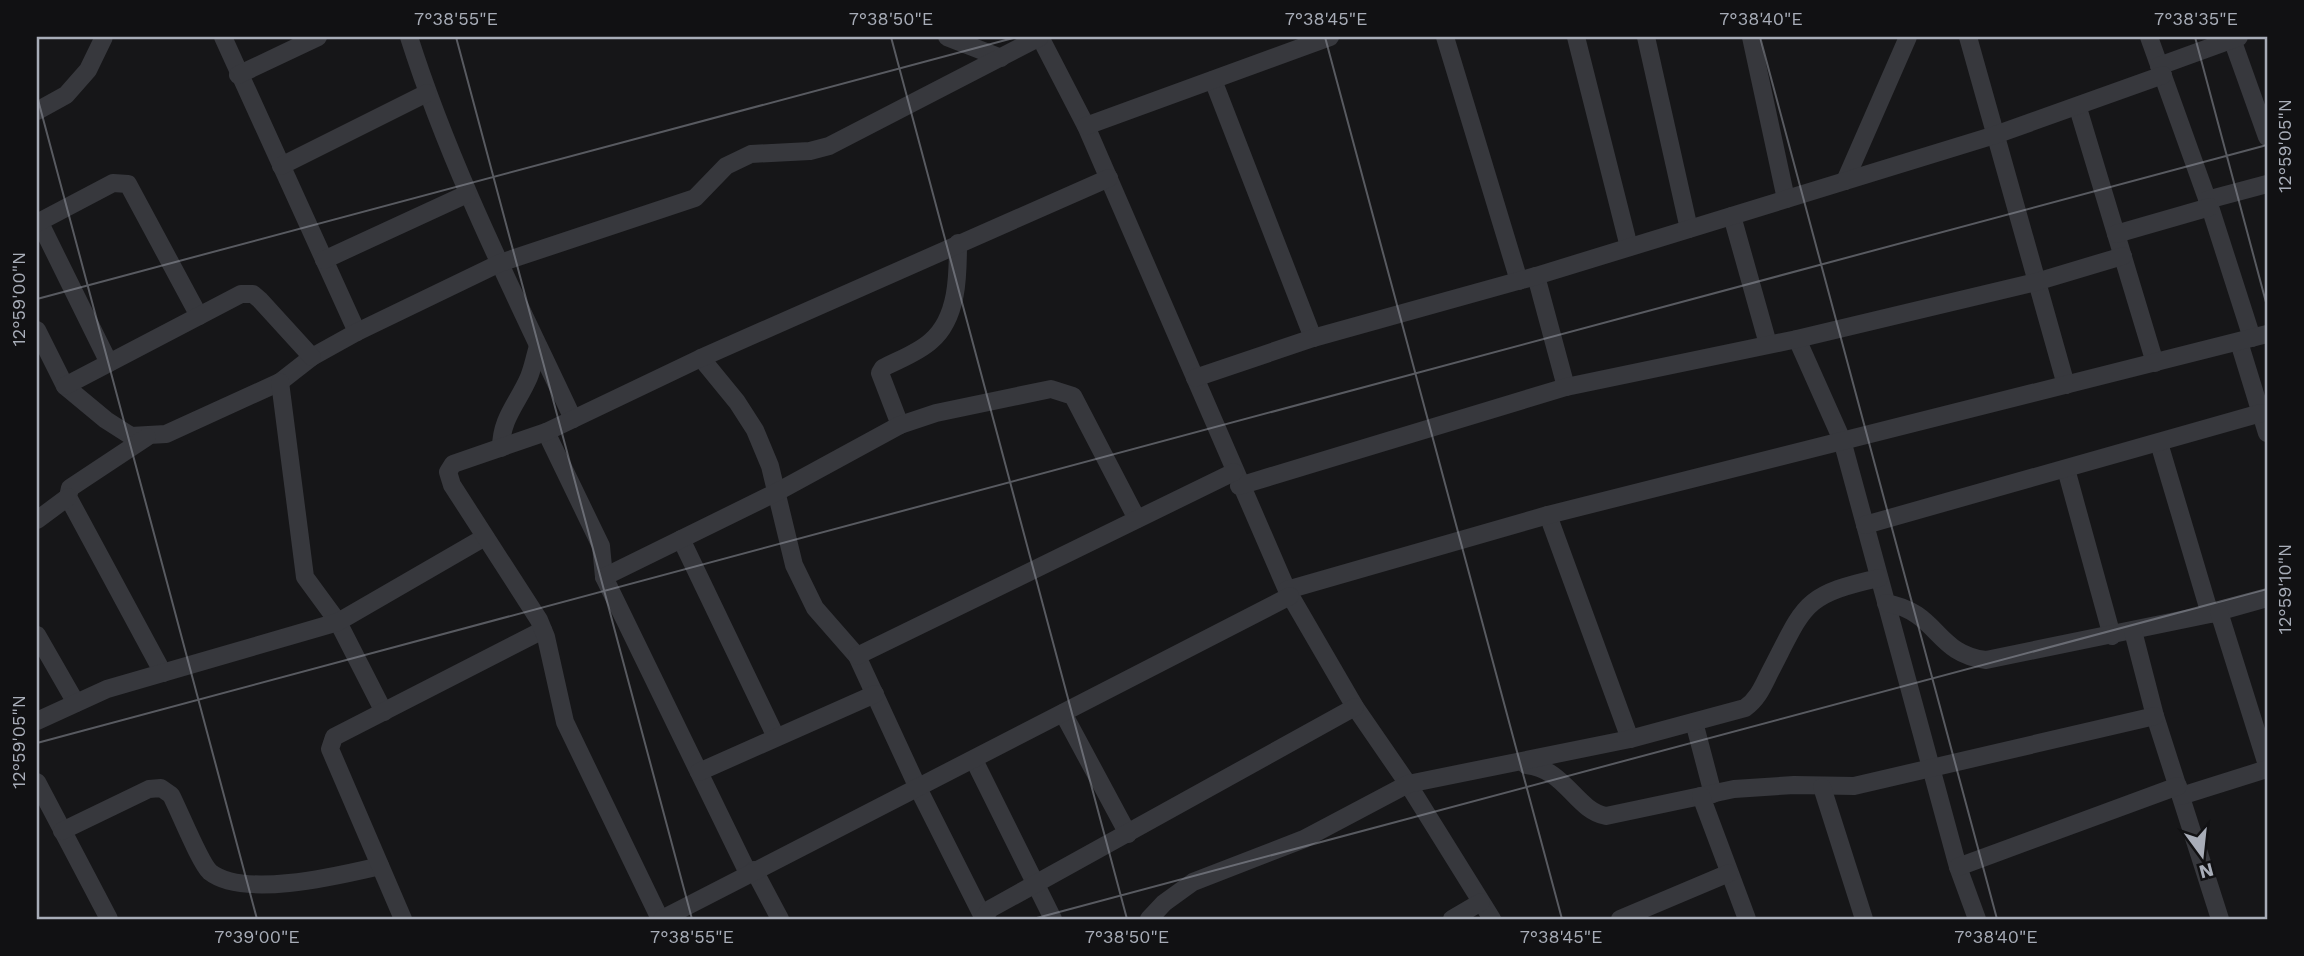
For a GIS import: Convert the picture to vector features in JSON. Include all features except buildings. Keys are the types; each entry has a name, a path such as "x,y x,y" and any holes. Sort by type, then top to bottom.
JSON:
{"street":[{"path":"37,111 66,95 88,70 104,37"},
{"path":"223,37 358,332"},
{"path":"239,75 318,37"},
{"path":"410,37 427,93 467,194 573,419"},
{"path":"947,37 1001,58"},
{"path":"37,330 65,386 131,436 166,434 280,382 312,357 358,332 500,263 695,198 726,166 751,154 810,151 829,146 1040,37 1086,126 1195,377 1236,479 1288,593 1355,707 1408,784 1492,919"},
{"path":"1086,126 1330,37"},
{"path":"1445,37 1566,387"},
{"path":"1576,37 1629,247"},
{"path":"1646,37 1689,229"},
{"path":"1751,37 1786,199"},
{"path":"1845,181 1908,37"},
{"path":"1968,37 2066,385"},
{"path":"2149,37 2209,203 2253,338 2261,413 2267,433"},
{"path":"1195,377 1313,338 1527,278 2078,108 2235,38 2267,137"},
{"path":"1213,80 1313,338"},
{"path":"281,166 427,93"},
{"path":"2078,108 2155,363"},
{"path":"1109,178 701,358 546,432 465,458 453,464 448,472 452,485 543,630 565,722 661,919 974,760 1288,593 1548,515 2253,338"},
{"path":"109,363 38,222 113,183 128,184 199,316"},
{"path":"2116,234 2267,184"},
{"path":"324,260 467,194"},
{"path":"1732,216 1768,344"},
{"path":"900,425 880,373 931,342 941,331 958,281 958,243"},
{"path":"857,656 1137,519 1236,479 1566,387 1797,339 2036,282 2123,257"},
{"path":"65,386 241,294 253,294 312,357"},
{"path":"1797,339 1842,440 1958,867 1977,919"},
{"path":"501,448 501,430 528,378 538,346"},
{"path":"701,358 737,402 755,430 777,492 786,538 800,578 815,608 857,656 918,788 983,918 990,909 1355,707"},
{"path":"280,382 306,576 338,622 384,712"},
{"path":"604,577 777,492 900,425 936,413 1051,389 1063,390 1073,396 1137,519"},
{"path":"1865,525 2261,413"},
{"path":"546,432 601,546 604,577 699,772 751,871 780,919"},
{"path":"147,437 69,488 68,497 163,673"},
{"path":"1958,867 2179,791 2267,767 2159,443"},
{"path":"2066,469 2112,636"},
{"path":"37,520 68,497"},
{"path":"1548,515 1630,738"},
{"path":"37,721 107,690 338,622 485,537"},
{"path":"681,539 776,737"},
{"path":"1149,919 1164,903 1193,882 1304,839 1408,784 1630,738 1732,713 1753,702 1801,612 1822,594 1835,588 1879,578"},
{"path":"1886,603 1905,607 1924,618 1955,653 1986,660 2112,636 2267,598"},
{"path":"403,919 330,749 334,737 543,630"},
{"path":"2133,631 2155,716 2220,919"},
{"path":"37,635 76,703"},
{"path":"699,772 874,694"},
{"path":"1063,713 1128,834"},
{"path":"1512,763 1546,768 1564,782 1594,814 1606,816 1707,795 1794,785 1854,786 2155,716"},
{"path":"1694,722 1707,795 1729,873 1747,919"},
{"path":"974,760 1053,919"},
{"path":"37,782 109,919"},
{"path":"1822,787 1864,919"},
{"path":"62,831 149,789 161,788 172,795 208,870 220,878 268,884 315,881 380,866"},
{"path":"1624,919 1729,873"},
{"path":"1452,919 1481,902"}]}
